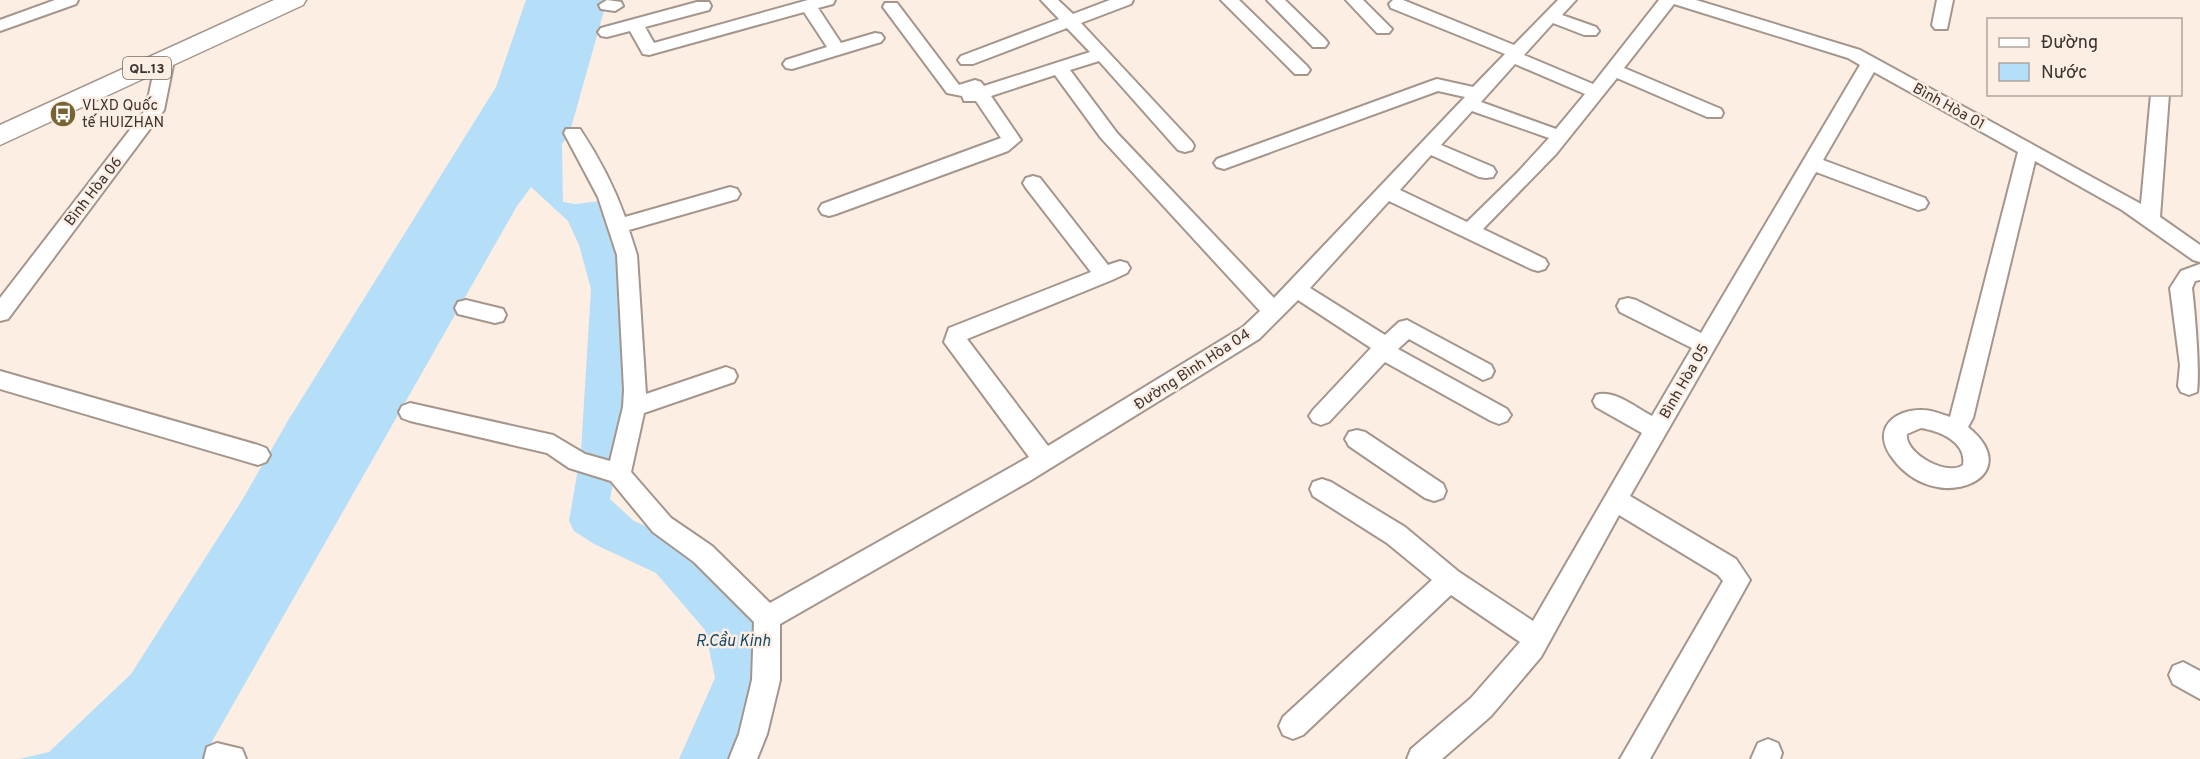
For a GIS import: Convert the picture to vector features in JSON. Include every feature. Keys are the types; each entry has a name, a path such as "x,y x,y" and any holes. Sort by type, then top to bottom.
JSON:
{"highway":[{"name":"QL.13","path":"0,136 262,0"},
{"name":"QL.13","path":"0,118 121,72 165,60 294,0"}],"street":[{"path":"0,26 70,0"},
{"path":"635,25 649,50 827,0"},
{"path":"1049,0 1102,54 1185,147"},
{"path":"967,60 1125,0"},
{"path":"1229,0 1301,70"},
{"path":"1275,0 1319,43"},
{"path":"1354,0 1383,29"},
{"name":"Đường Bình Hòa 04","path":"767,618 1045,460 1251,333 1296,289 1514,54 1568,0"},
{"path":"1468,231 1494,209 1596,92 1668,0"},
{"name":"Bình Hòa 01","path":"1678,0 1854,54 2128,205 2200,255"},
{"path":"1941,25 1945,0"},
{"path":"1397,4 1596,92"},
{"path":"607,32 703,6"},
{"path":"809,6 837,50"},
{"path":"830,209 1009,143 1012,137 974,85 958,91 953,89 891,7"},
{"path":"1550,16 1590,31"},
{"path":"792,64 875,38"},
{"path":"948,104 1102,54"},
{"name":"Bình Hòa 06","path":"0,313 154,111 165,60"},
{"name":"Bình Hòa 05","path":"1421,759 1481,707 1537,639 1705,344 1870,63"},
{"path":"1059,68 1110,136 1273,311"},
{"path":"1613,70 1714,112"},
{"path":"1224,163 1437,85 1548,132"},
{"path":"2150,220 2160,96"},
{"path":"573,133 608,197 627,255 634,408 619,474"},
{"path":"1429,147 1486,172"},
{"path":"1955,430 1961,418 2028,150"},
{"path":"1811,164 1918,204"},
{"path":"1033,183 1112,272 957,334 955,342 1045,460"},
{"path":"1387,192 1538,264"},
{"path":"617,226 730,194"},
{"path":"2189,386 2191,365 2181,288 2188,276 2200,272"},
{"path":"1296,289 1384,349 1499,415"},
{"path":"1628,306 1705,344"},
{"path":"466,308 495,315"},
{"path":"1321,416 1407,328 1483,371"},
{"path":"634,408 726,376"},
{"path":"0,380 254,454"},
{"path":"1604,401 1656,429"},
{"path":"410,412 553,445 577,461 619,474 662,525 703,554 767,618 766,680 753,734 743,759"},
{"path":"1357,439 1434,491"},
{"path":"1322,489 1396,535 1450,580 1537,639"},
{"path":"1615,500 1727,567 1737,580 1634,759"},
{"path":"1293,726 1450,580"}],"water":[{"name":"R.Cầu Kinh","path":"526,0 607,0 569,135 562,144 563,202 575,204 601,201 622,256 628,409 610,499 634,521 666,535 748,612 759,636 755,684 729,759 679,759 715,678 705,630 656,573 594,544 574,531 569,521 581,451 591,289 579,245 568,221 531,187 517,206 202,759 19,759 49,752 131,674 241,502 289,419 496,87"}],"place":[{"name":"VLXD Quốc tế HUIZHAN","path":"63,114"}]}
